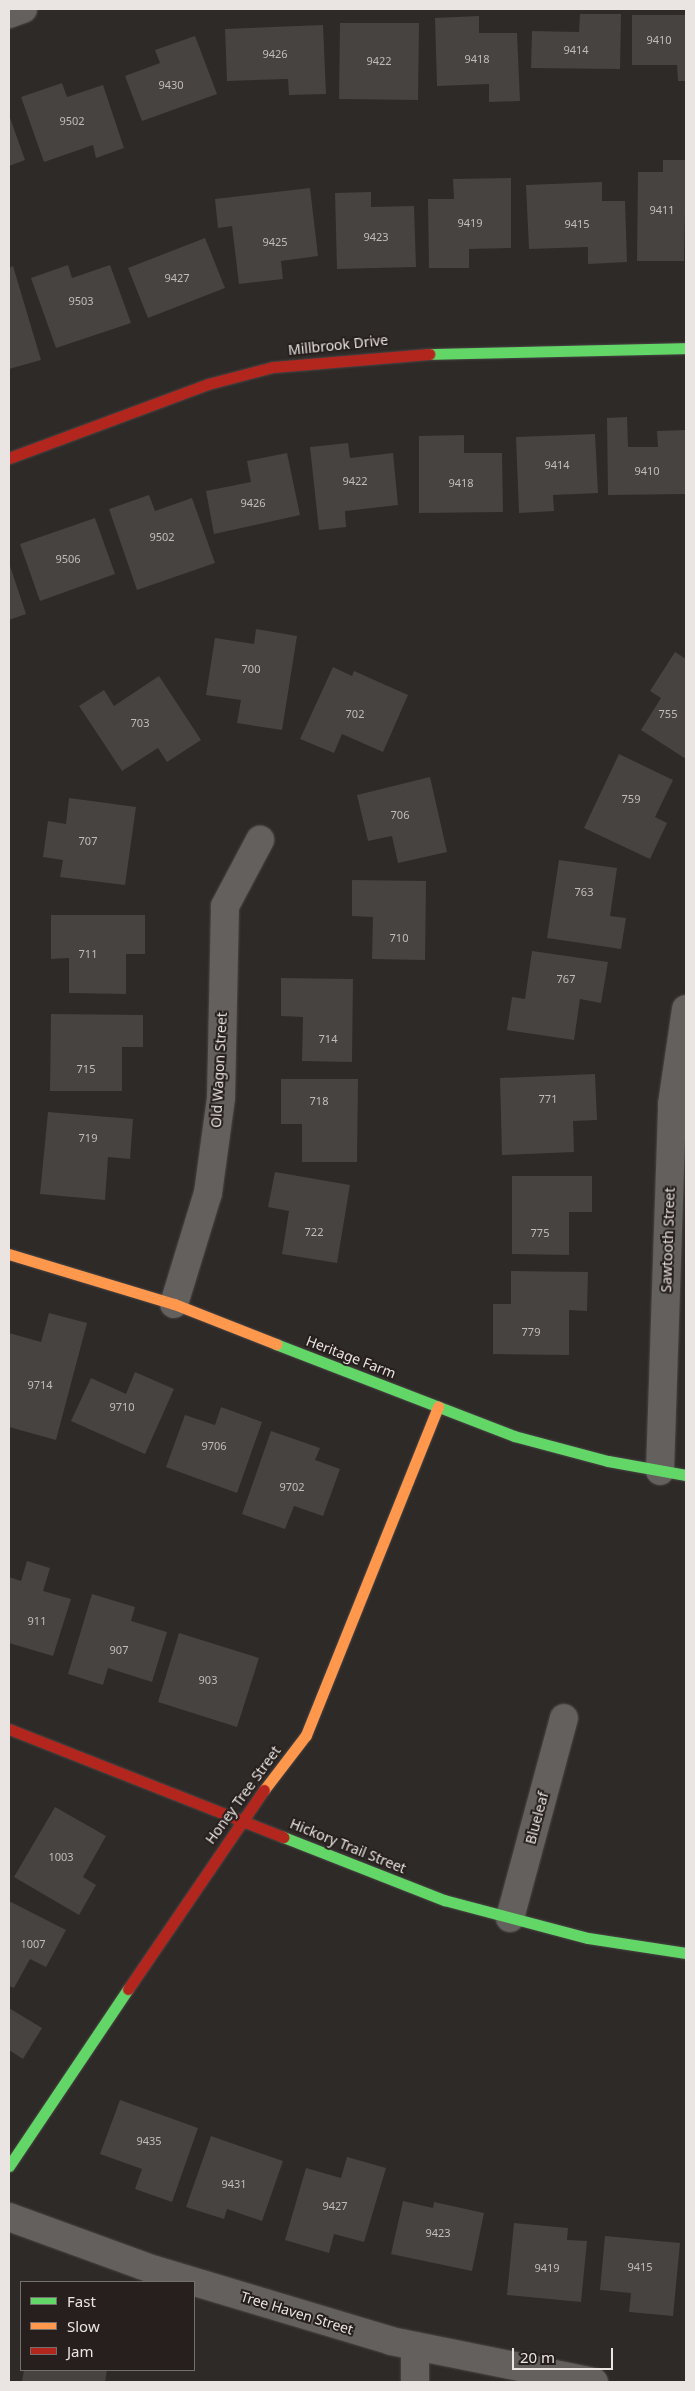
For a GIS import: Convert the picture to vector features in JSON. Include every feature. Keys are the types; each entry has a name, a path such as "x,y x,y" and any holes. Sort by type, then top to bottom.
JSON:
{"street":[{"path":"9,14 24,9"},
{"name":"Millbrook Drive","path":"9,458 208,384 273,367 408,354 686,348"},
{"name":"Old Wagon Street","path":"174,1304 208,1193 221,1098 225,906 260,840"},
{"name":"Sawtooth Street","path":"673,1473 672,1104 686,1009"},
{"name":"Heritage Farm","path":"9,1254 174,1304 514,1436 673,1473"},
{"name":"Honey Tree Street","path":"9,2166 243,1818 306,1735 438,1407"},
{"name":"Blueleaf","path":"510,1918 564,1718"},
{"name":"Hickory Trail Street","path":"9,1729 243,1818 385,1879 510,1918 588,1938 686,1953"},
{"name":"Tree Haven Street","path":"9,2217 155,2270 193,2281"},
{"name":"Tree Haven Street","path":"195,2282 415,2346 594,2382"},
{"path":"415,2346 415,2382"}],"building":[{"path":"580,14 621,14 620,69 531,68 532,31 579,32"},
{"path":"632,15 686,15 686,81 678,81 677,65 632,65"},
{"path":"479,16 479,33 517,33 520,101 489,102 489,84 437,86 435,18"},
{"path":"340,23 419,23 418,100 339,99"},
{"path":"323,25 326,94 289,95 288,79 227,81 225,29"},
{"path":"195,36 217,94 142,121 125,76 160,63 155,50"},
{"path":"62,83 67,97 103,85 124,148 96,158 93,145 44,162 21,97"},
{"path":"9,115 25,160 9,166"},
{"path":"663,160 686,160 684,261 637,261 638,172 663,172"},
{"path":"511,178 511,248 469,249 469,268 429,268 428,199 454,199 453,179"},
{"path":"602,182 602,201 625,201 627,262 588,264 588,247 529,249 526,185"},
{"path":"310,188 318,256 281,261 283,279 239,284 232,226 218,228 215,199"},
{"path":"371,192 371,207 414,206 416,267 337,269 335,193"},
{"path":"205,238 225,288 148,318 128,268"},
{"path":"68,265 72,278 110,265 131,323 56,348 31,278"},
{"path":"13,266 41,360 9,369 9,268"},
{"path":"627,417 628,447 658,447 657,431 686,430 686,494 608,495 607,418"},
{"path":"595,434 598,493 553,495 554,511 519,513 516,437"},
{"path":"464,435 464,453 502,453 503,512 419,513 419,436"},
{"path":"348,443 350,458 393,453 398,505 345,511 346,527 319,530 310,447"},
{"path":"287,453 300,515 214,534 206,491 251,482 247,461"},
{"path":"149,495 155,511 192,498 215,563 137,590 109,509"},
{"path":"95,518 115,574 40,601 20,544"},
{"path":"9,563 26,614 9,620"},
{"path":"256,629 297,636 282,730 237,723 241,700 206,695 215,638 254,644"},
{"path":"675,652 686,659 686,759 641,730 661,698 650,691"},
{"path":"333,667 352,676 354,671 408,695 383,752 342,734 334,753 300,739"},
{"path":"159,676 201,740 167,762 158,748 122,771 79,706 104,690 114,706"},
{"path":"619,754 673,780 655,817 667,823 650,859 584,828"},
{"path":"430,777 447,852 398,863 392,836 368,841 357,795"},
{"path":"69,798 136,807 125,885 60,877 63,860 43,857 48,821 66,824"},
{"path":"559,860 617,868 610,916 626,918 621,949 547,938"},
{"path":"352,880 426,881 425,960 372,959 373,917 352,916"},
{"path":"51,915 145,915 145,954 126,954 126,994 69,993 69,958 51,959"},
{"path":"532,951 608,962 601,1003 580,999 574,1040 507,1030 512,997 525,999"},
{"path":"281,978 353,979 352,1062 302,1061 303,1017 281,1016"},
{"path":"51,1014 143,1015 143,1047 122,1047 122,1091 50,1091"},
{"path":"595,1074 597,1120 573,1121 574,1152 502,1155 500,1078"},
{"path":"281,1079 358,1079 357,1162 302,1162 302,1124 281,1124"},
{"path":"48,1112 133,1119 130,1159 108,1157 105,1200 40,1194"},
{"path":"275,1172 350,1185 337,1263 282,1254 289,1211 268,1207"},
{"path":"512,1176 592,1176 592,1212 569,1212 569,1255 512,1254"},
{"path":"511,1271 588,1272 587,1311 569,1310 569,1355 493,1354 493,1304 511,1304"},
{"path":"49,1313 87,1323 56,1440 9,1427 9,1333 41,1342"},
{"path":"135,1372 174,1389 145,1454 71,1421 91,1378 126,1394"},
{"path":"221,1407 262,1422 237,1493 166,1467 185,1415 215,1425"},
{"path":"271,1431 320,1448 315,1460 340,1469 323,1516 294,1506 285,1529 242,1514"},
{"path":"27,1561 50,1568 43,1591 71,1599 53,1656 9,1643 9,1577 21,1581"},
{"path":"92,1594 135,1607 131,1621 167,1632 152,1682 108,1668 103,1685 68,1674"},
{"path":"179,1633 259,1658 237,1727 158,1702"},
{"path":"55,1807 106,1836 83,1877 96,1885 79,1915 14,1877"},
{"path":"9,1901 66,1930 46,1967 30,1959 14,1988 9,1986"},
{"path":"9,2008 42,2028 23,2059 9,2050"},
{"path":"120,2100 198,2128 172,2202 135,2189 142,2169 100,2154"},
{"path":"211,2136 283,2161 262,2221 227,2209 224,2219 186,2207"},
{"path":"347,2157 386,2168 364,2242 334,2234 329,2253 285,2240 306,2168 341,2178"},
{"path":"403,2201 433,2208 434,2202 484,2213 472,2271 391,2254"},
{"path":"514,2223 568,2228 567,2240 587,2241 581,2302 507,2295"},
{"path":"605,2236 680,2243 673,2316 629,2312 631,2293 600,2290"},
{"path":"24,2371 107,2371 105,2382 22,2382"}],"traffic: fast":[{"path":"429,354 686,348"},
{"path":"276,1344 514,1436 608,1461 686,1475"},
{"path":"283,1837 444,1900 588,1938 686,1953"},
{"path":"9,2166 128,1989"}],"traffic: slow":[{"path":"9,1254 174,1304 276,1344"},
{"path":"264,1790 306,1735 438,1407"}],"traffic: jam":[{"path":"9,458 208,384 273,367 429,354"},
{"path":"9,1729 283,1837"},
{"path":"128,1989 264,1790"}]}
